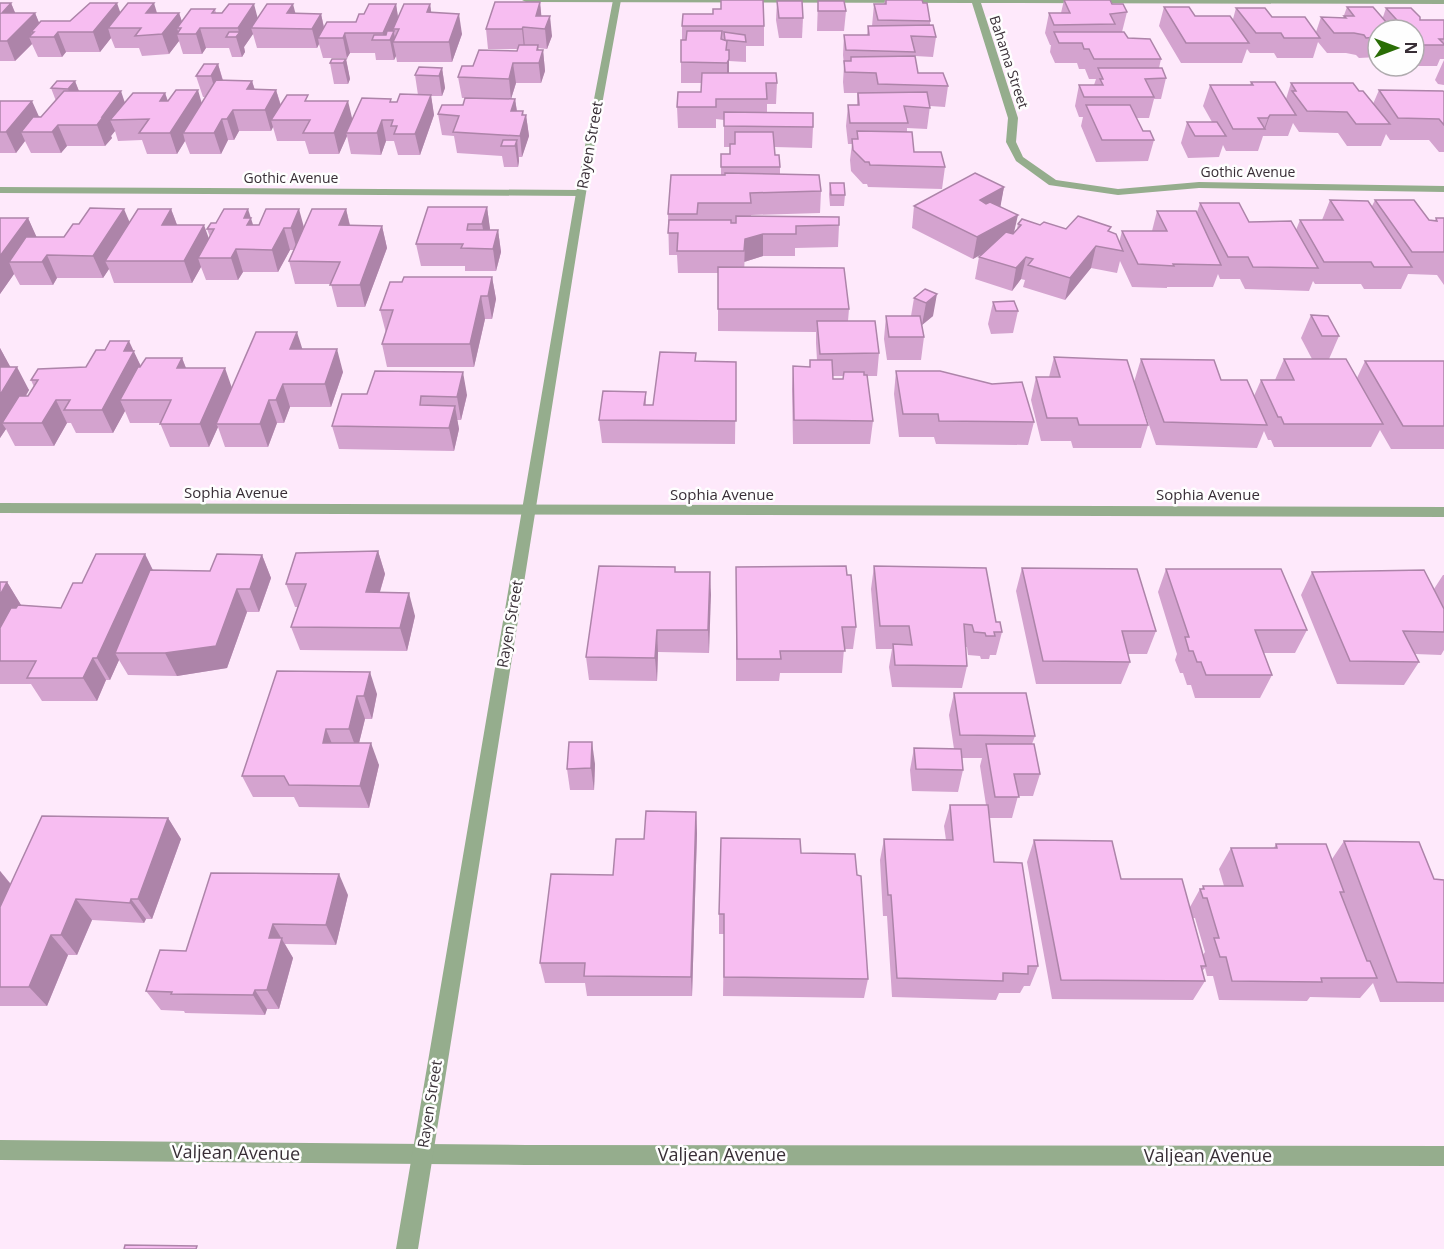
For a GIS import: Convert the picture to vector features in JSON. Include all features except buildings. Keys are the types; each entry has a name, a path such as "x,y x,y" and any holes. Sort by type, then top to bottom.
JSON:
{"street":[{"path":"526,0 1444,3"},
{"name":"Rayen Street","path":"406,1249 581,193 617,0"},
{"name":"Bahama Street","path":"976,2 1013,118 1011,142 1019,159 1053,183"},
{"name":"Gothic Avenue","path":"1053,183 1118,192 1199,184 1444,189"},
{"name":"Gothic Avenue","path":"0,190 581,193"},
{"name":"Sophia Avenue","path":"0,508 1444,512"},
{"name":"Valjean Avenue","path":"0,1150 422,1154 1444,1156"}]}
